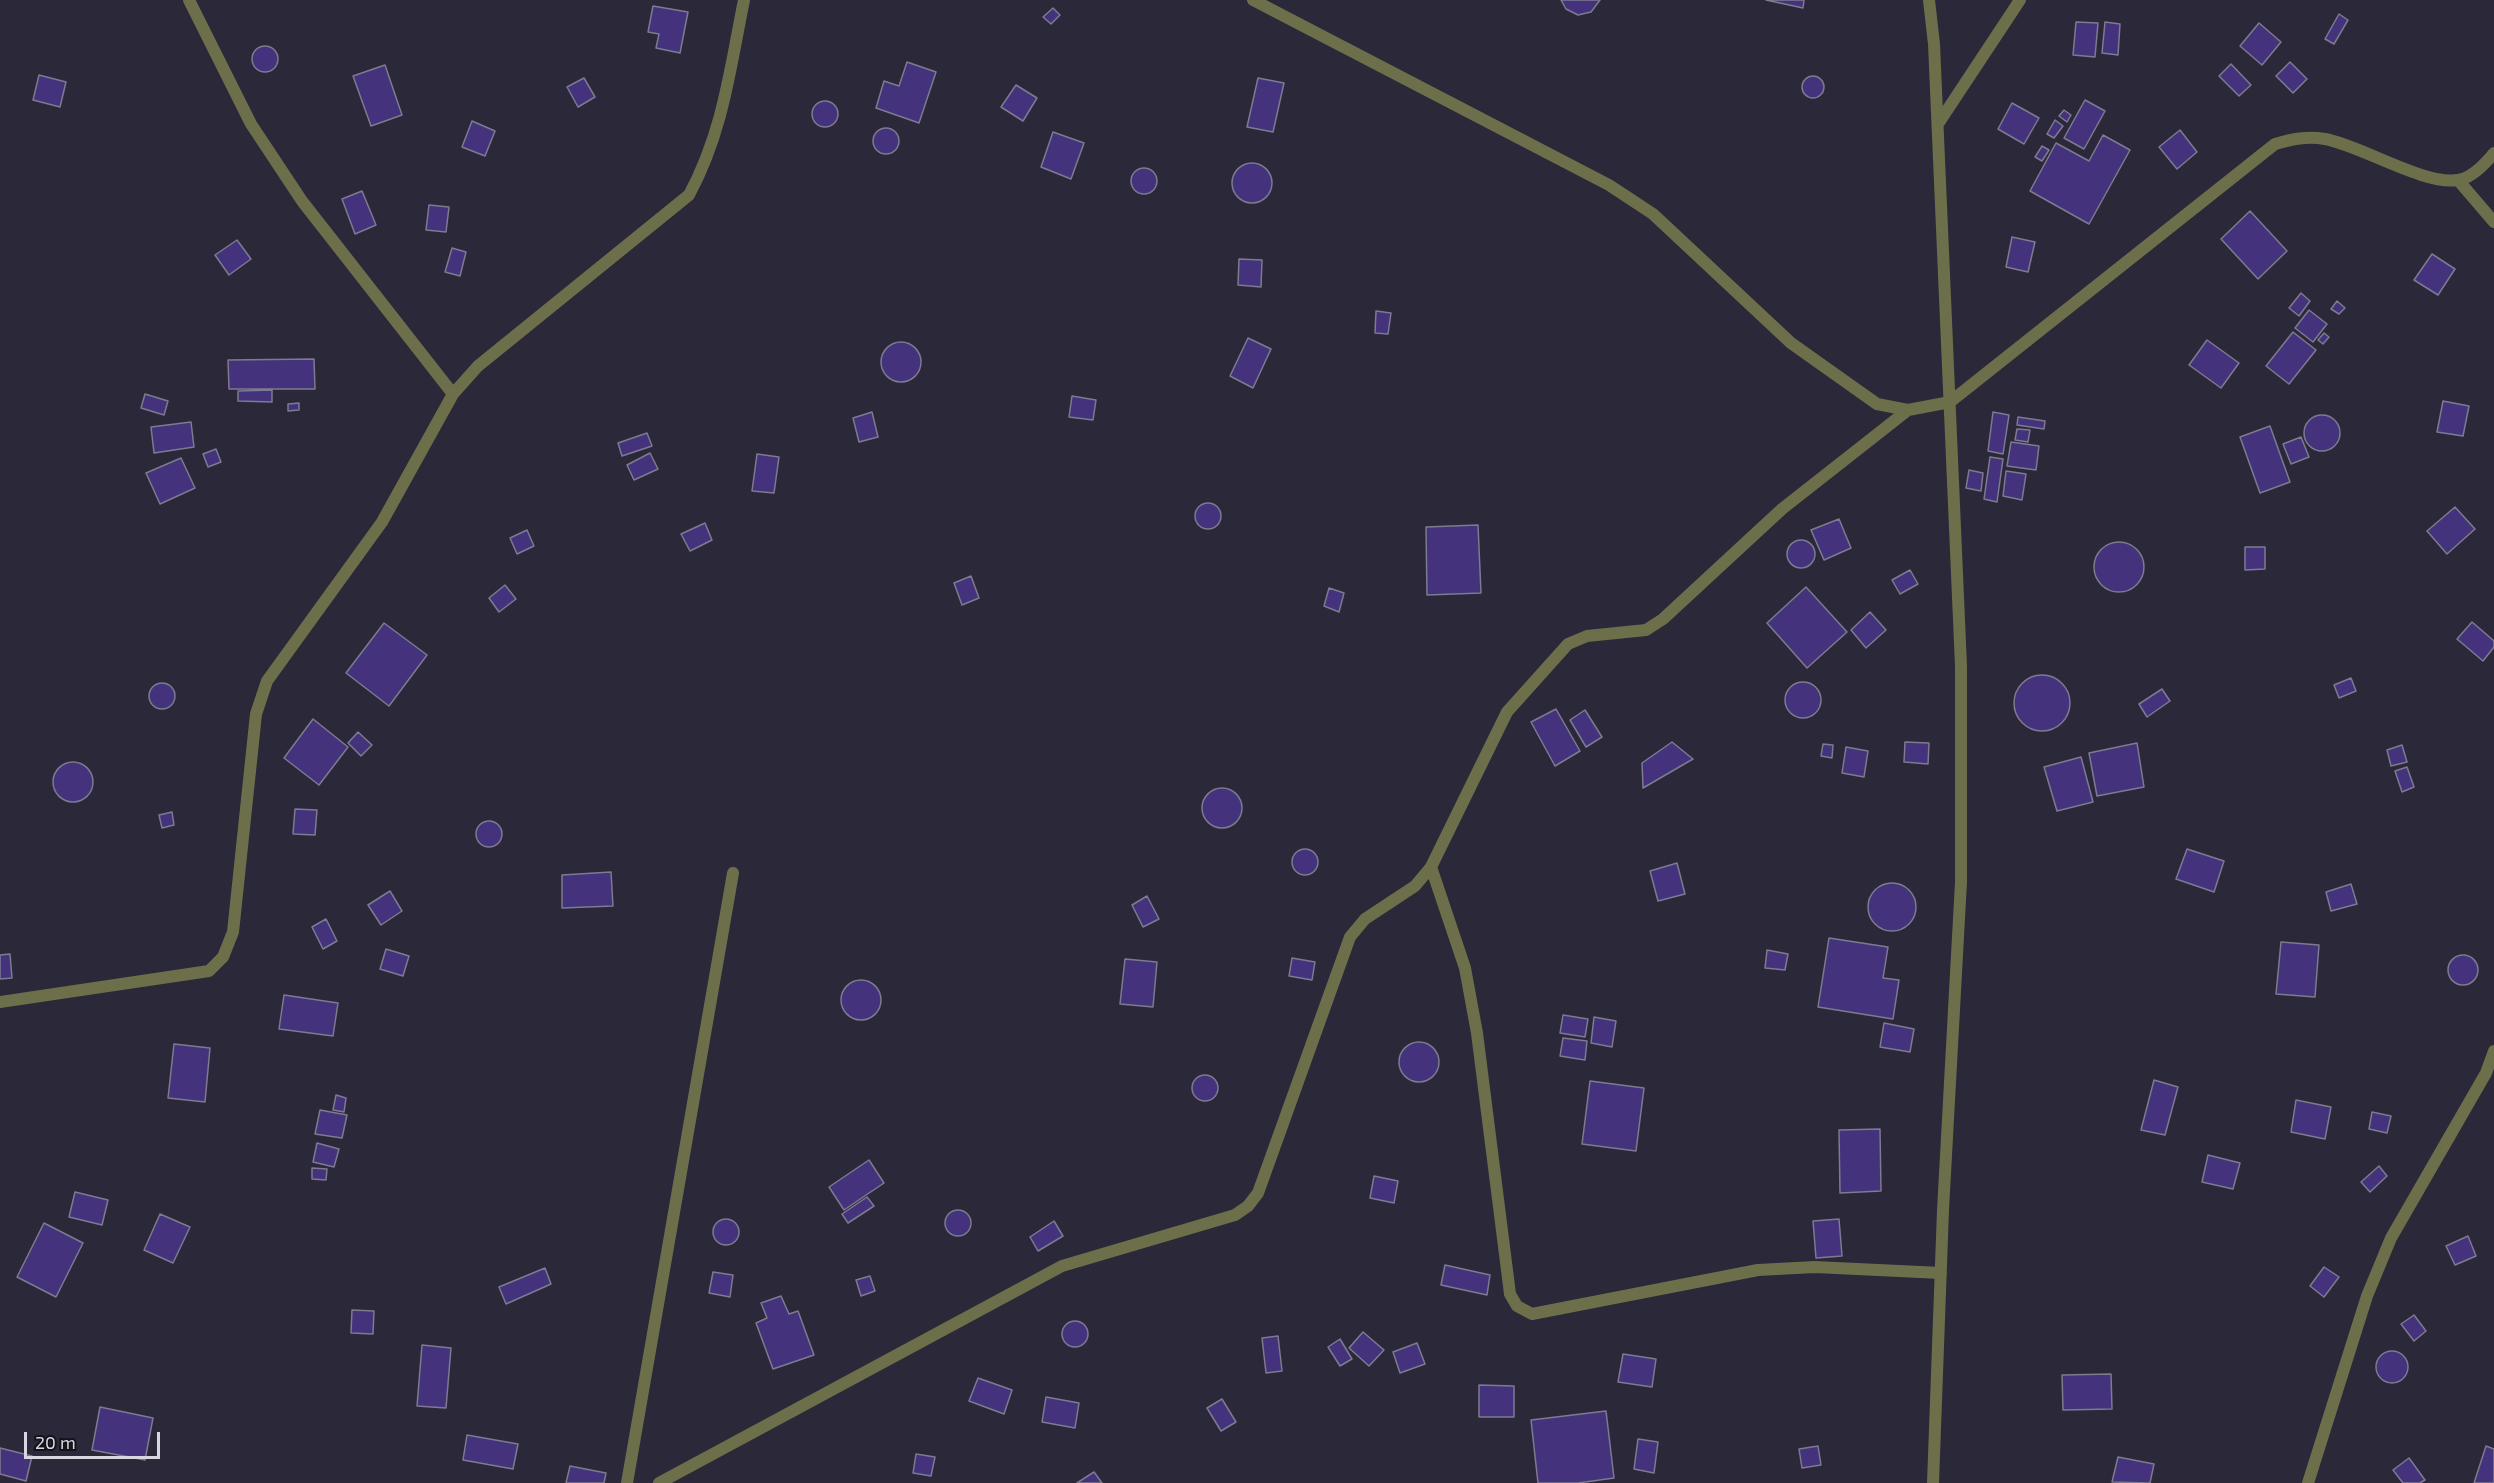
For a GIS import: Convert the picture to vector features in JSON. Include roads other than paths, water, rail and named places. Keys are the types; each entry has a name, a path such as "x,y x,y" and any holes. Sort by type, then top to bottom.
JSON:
{"street":[{"path":"189,0 251,124 302,201 453,394"},
{"path":"0,1002 209,971 223,957 233,932 256,714 267,681 382,522 453,394 478,366 689,195 707,161 720,120 744,0"},
{"path":"1253,0 1609,185 1653,214 1791,343 1877,404 1908,410 1950,402 2275,144 2300,137 2327,139 2429,177 2458,180 2483,167 2494,153"},
{"path":"1929,0 1937,124 1961,666 1961,882 1941,1273 1934,1483"},
{"path":"1937,124 2020,0"},
{"path":"2458,180 2494,222"},
{"path":"659,1483 1062,1266 1235,1215 1248,1206 1258,1193 1350,937 1365,919 1415,886 1431,867 1507,712 1568,644 1587,636 1646,630 1663,619 1782,509 1908,410"},
{"path":"1431,867 1465,968 1477,1033 1510,1294 1517,1306 1532,1314 1758,1270 1815,1267 1941,1273"},
{"path":"627,1483 733,873"},
{"path":"2308,1483 2367,1296 2391,1238 2486,1072 2494,1051"}]}
